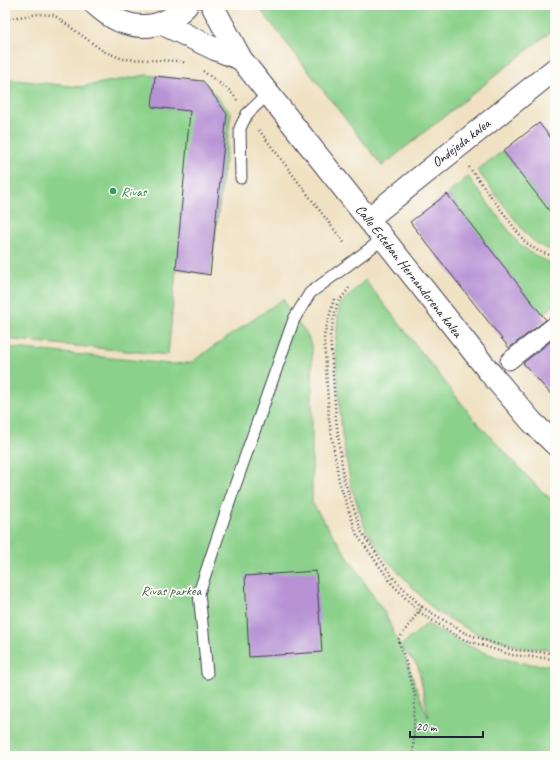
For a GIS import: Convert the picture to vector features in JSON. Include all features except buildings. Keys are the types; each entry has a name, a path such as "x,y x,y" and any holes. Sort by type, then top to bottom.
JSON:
{"street":[{"path":"96,5 108,16 125,24 143,26 161,23 178,14 187,5"},
{"name":"Calle Esteban Hernandorena kalea","path":"212,5 241,59 491,374 532,422 555,444"},
{"path":"161,23 215,49 241,59"},
{"name":"Ondejeda kalea","path":"368,219 552,78"},
{"path":"509,361 555,325"}],"lane":[{"path":"241,178 240,128 247,114 269,93"},
{"path":"207,673 199,593 231,497 292,326 301,306 310,293 383,239"}],"path":[{"path":"5,19 39,14 54,15 103,51 116,56 123,58 179,60 191,65"},
{"path":"197,67 230,91 356,258"},
{"path":"467,165 525,242 538,251 555,257"},
{"path":"351,285 337,304 330,336 336,419 344,480 362,534 394,579 422,607 465,633 513,650 555,653"},
{"path":"336,296 332,302 324,336 329,419 339,481 357,535 392,584 419,612 462,638 512,655 555,659"},
{"path":"413,756 415,695 398,640 422,607"}],"green space":[{"path":"257,5 555,5 555,28 382,166"},
{"name":"Rivas","path":"146,75 203,81 231,113 210,275 176,269 168,355 5,339 5,79 80,87"},
{"path":"503,151 555,218 555,252 537,244 526,234 477,170"},
{"path":"468,177 519,244 532,254 555,265 555,305 542,315 447,194"},
{"path":"365,280 473,418 539,489 555,502 555,649 525,648 477,634 435,611 385,558 366,530 351,486 342,434 335,348 339,305"},
{"name":"Rivas parkea","path":"283,299 294,319 306,332 312,348 312,503 384,612 400,646 427,624 473,648 488,654 521,663 555,665 555,756 5,756 5,347 169,364 190,363","holes":["401,648 418,666 429,718"]}],"place":[{"name":"Rivas","path":"113,191"}]}
